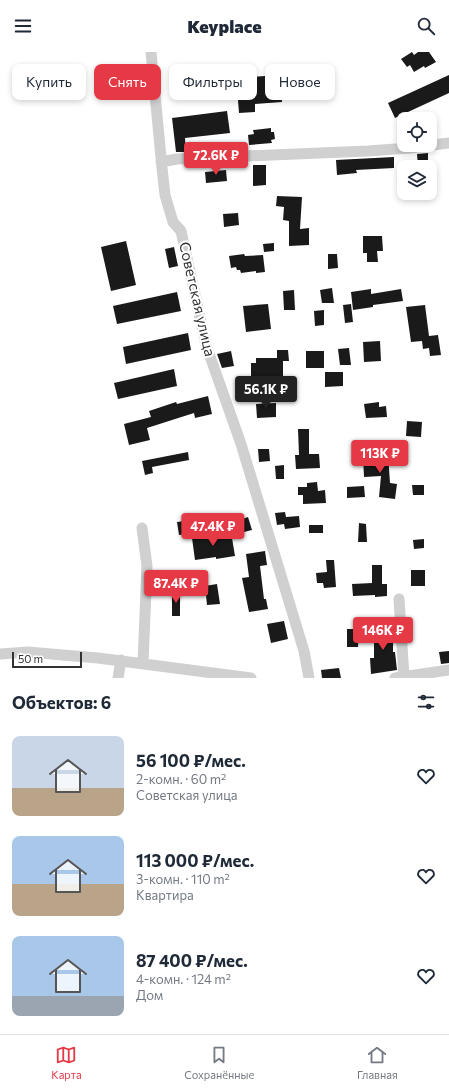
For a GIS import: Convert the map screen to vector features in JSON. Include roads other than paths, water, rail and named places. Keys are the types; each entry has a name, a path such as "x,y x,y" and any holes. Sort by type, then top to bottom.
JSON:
{"street":[{"name":"Советская улица","path":"151,52 165,195 173,222 181,231 206,345 244,451 304,651 309,678"},
{"path":"161,162 177,159 368,151 449,144"},
{"path":"142,528 147,566 144,663"},
{"path":"399,599 399,677 449,670"},
{"path":"0,654 28,652 121,660 251,678"},
{"path":"118,678 121,660"}]}
